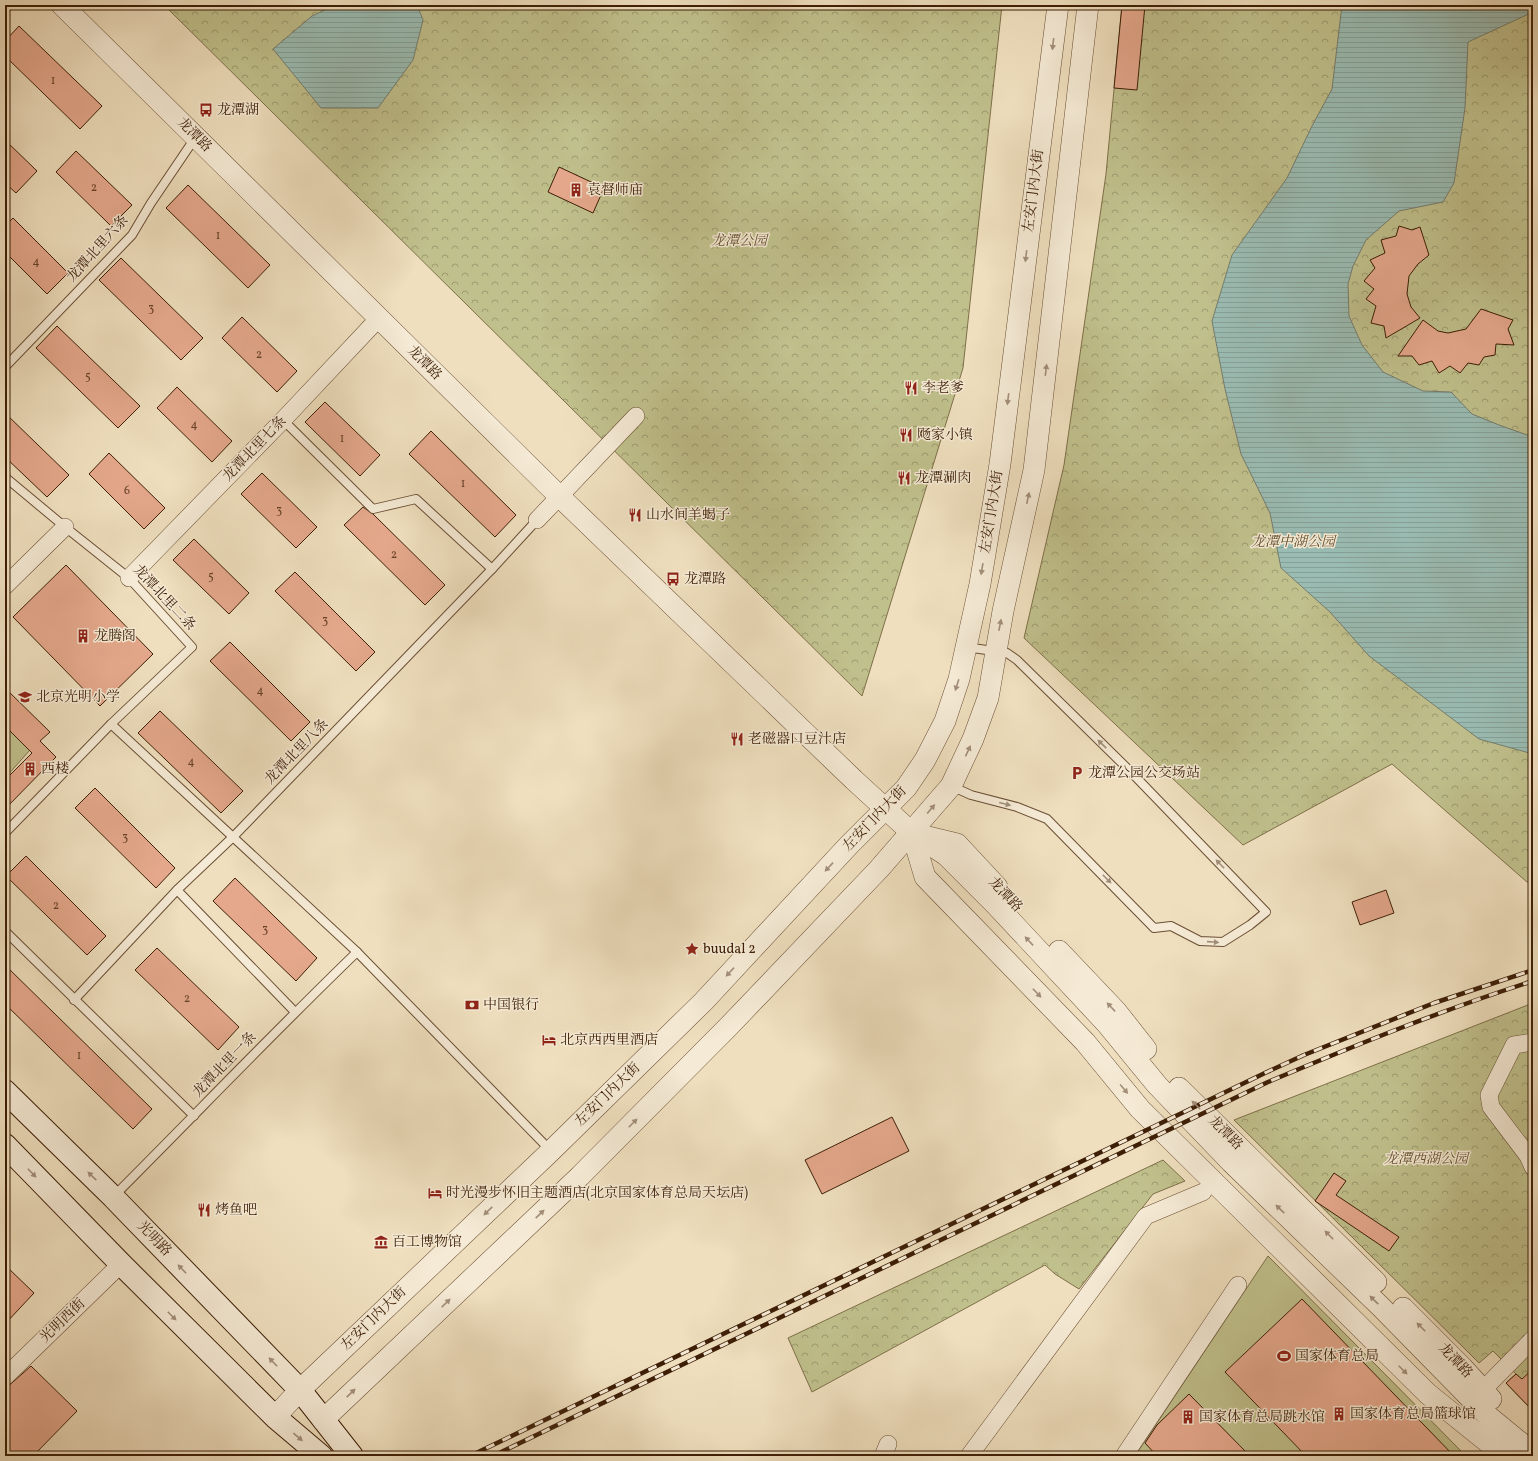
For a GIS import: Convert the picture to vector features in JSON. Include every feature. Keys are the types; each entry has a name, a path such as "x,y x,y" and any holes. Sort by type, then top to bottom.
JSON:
{"main road":[{"name":"光明路","path":"5,1091 113,1197 300,1390 352,1456"},
{"path":"5,1145 121,1264 275,1417 321,1456"}],"street":[{"name":"龙潭路","path":"62,5 559,496 885,809 912,833 946,855 996,904 1107,1024 1157,1085 1221,1151 1380,1306 1478,1395 1533,1448"},
{"name":"左安门内大街","path":"275,1417 300,1390 551,1151 704,1001 849,845 906,788 925,760 945,721 959,679 980,584 1000,464 1058,5"},
{"path":"323,1420 580,1176 729,1026 879,869 912,833 951,786 974,739 988,698 995,651 1034,470 1088,5"},
{"name":"龙潭北里七条","path":"129,578 283,420 379,318"},
{"path":"537,520 636,416"},
{"path":"5,586 65,528"},
{"name":"龙潭路","path":"912,833 933,869 1095,1032 1145,1092 1359,1309 1510,1456"},
{"path":"912,833 925,878 1085,1042 1140,1109 1428,1394 1505,1456"},
{"path":"1533,1042 1514,1045 1489,1095 1491,1107 1528,1156 1533,1167"},
{"path":"969,1456 1146,1216 1203,1192"},
{"name":"光明西街","path":"5,1377 121,1264"},
{"path":"1124,1456 1238,1285"},
{"path":"1478,1395 1533,1339"},
{"name":"龙潭路","path":"1478,1395 1488,1416 1533,1453"}],"lane":[{"path":"5,9 9,5"},
{"name":"龙潭北里六条","path":"5,367 132,235 151,203 196,137"},
{"path":"283,420 373,509 416,499 492,569"},
{"name":"龙潭北里二条","path":"5,477 65,528 129,578 192,647 111,724 5,833"},
{"name":"龙潭北里八条","path":"74,1000 177,890 233,837 492,569 537,520"},
{"path":"951,786 971,795 1017,807 1047,819 1154,928 1172,926 1200,941 1223,942 1250,925 1266,912 1130,771 1017,660 1007,653 965,647"},
{"path":"111,724 356,952 551,1151"},
{"path":"177,890 295,1012"},
{"path":"5,930 74,1000 194,1116"},
{"name":"龙潭北里一条","path":"113,1197 356,952"}],"green space":[{"name":"龙潭公园","path":"164,5 1002,5 963,368 862,696"},
{"name":"龙潭中湖公园","path":"1122,5 1533,5 1533,881 1527,882 1392,764 1243,845 1024,638 1064,465 1106,174"},
{"path":"5,726 30,750 5,778"},
{"name":"龙潭西湖公园","path":"1533,1003 1533,1411 1506,1383 1516,1374 1493,1351 1479,1363 1234,1120"},
{"path":"1163,1160 1185,1181 1153,1194 1079,1289 1055,1274 1045,1265 812,1392 788,1338"},
{"name":"国家体育总局","path":"1268,1256 1466,1456 1135,1456"}],"water":[{"path":"335,5 417,5 423,20 413,60 378,108 321,108 273,49 312,16"},
{"path":"1342,5 1533,5 1533,12 1468,42 1465,108 1454,183 1443,202 1399,211 1366,240 1353,266 1348,284 1349,316 1362,345 1383,372 1423,391 1451,392 1472,414 1533,437 1533,754 1479,739 1369,656 1330,612 1281,568 1270,513 1241,454 1225,389 1212,321 1232,255 1287,178 1332,89"}],"building":[{"path":"1122,5 1145,5 1137,90 1114,88"},
{"path":"19,26 102,106 80,129 5,56 5,41"},
{"path":"5,140 37,171 16,193 5,183"},
{"path":"76,151 132,205 111,226 56,172"},
{"name":"袁督师庙","path":"559,167 604,188 593,213 548,192"},
{"path":"188,185 270,265 248,288 166,208"},
{"path":"13,218 68,273 47,294 5,252 5,226"},
{"path":"1399,226 1412,230 1420,227 1429,255 1418,264 1409,276 1407,294 1411,307 1420,318 1386,338 1384,326 1371,323 1376,306 1366,299 1374,289 1364,281 1375,268 1370,260 1385,253 1381,240 1396,236"},
{"path":"121,258 203,338 181,360 99,280"},
{"path":"1481,309 1513,320 1508,329 1514,345 1496,344 1495,355 1484,357 1479,365 1468,363 1460,373 1450,366 1439,373 1432,361 1419,365 1412,356 1398,356 1423,320 1438,331 1448,333 1466,329"},
{"path":"242,317 297,371 277,392 222,338"},
{"path":"57,326 140,406 118,428 36,348"},
{"path":"177,387 232,441 212,462 157,408"},
{"path":"325,402 380,455 360,476 305,422"},
{"path":"5,413 69,475 47,497 5,457"},
{"path":"431,431 516,515 495,537 409,454"},
{"path":"109,453 165,508 144,529 89,474"},
{"path":"262,473 317,527 296,548 241,494"},
{"path":"363,507 373,514 445,585 425,605 344,525"},
{"path":"194,539 249,593 229,614 173,560"},
{"name":"龙腾阁","path":"66,565 153,654 100,706 13,617"},
{"path":"295,572 375,652 356,671 275,591"},
{"path":"230,642 310,722 291,741 210,661"},
{"path":"5,688 50,732 40,741 56,757 5,809 5,780 32,753 5,726"},
{"path":"160,711 243,791 221,813 138,733"},
{"path":"95,788 175,868 156,888 75,808"},
{"path":"26,856 106,936 87,955 6,876"},
{"path":"235,878 317,958 296,981 213,901"},
{"path":"1386,890 1394,913 1360,925 1352,902"},
{"path":"157,948 239,1027 218,1050 135,970"},
{"path":"5,965 152,1109 133,1129 5,1004"},
{"path":"892,1117 909,1151 822,1194 805,1160"},
{"path":"1334,1173 1346,1181 1336,1195 1399,1237 1389,1251 1315,1201"},
{"path":"5,1265 34,1293 5,1324"},
{"name":"国家体育总局篮球馆","path":"1302,1299 1454,1456 1306,1456 1225,1372"},
{"path":"31,1366 77,1411 33,1456 5,1456 5,1389"},
{"path":"1533,1369 1533,1411 1506,1383 1516,1374 1522,1379"},
{"name":"国家体育总局跳水馆","path":"1189,1394 1250,1456 1157,1456 1145,1443 1157,1425"}],"railway":[{"path":"470,1456 1304,1055 1434,1003 1533,970"},
{"path":"493,1456 1268,1082 1399,1028 1533,981"}],"place":[{"name":"龙潭湖","path":"206,110"},
{"name":"袁督师庙","path":"576,190"},
{"name":"李老爹","path":"911,388"},
{"name":"飏家小镇","path":"906,435"},
{"name":"龙潭涮肉","path":"904,478"},
{"name":"山水间羊蝎子","path":"635,515"},
{"name":"龙潭路","path":"673,579"},
{"name":"龙腾阁","path":"83,636"},
{"name":"北京光明小学","path":"25,697"},
{"name":"老磁器口豆汁店","path":"737,739"},
{"name":"西楼","path":"30,769"},
{"name":"龙潭公园公交场站","path":"1077,773"},
{"name":"buudal 2","path":"692,949"},
{"name":"中国银行","path":"472,1005"},
{"name":"北京西西里酒店","path":"549,1040"},
{"name":"时光漫步怀旧主题酒店(北京国家体育总局天坛店)","path":"435,1193"},
{"name":"烤鱼吧","path":"204,1210"},
{"name":"百工博物馆","path":"381,1242"},
{"name":"国家体育总局","path":"1284,1356"},
{"name":"国家体育总局篮球馆","path":"1339,1414"},
{"name":"国家体育总局跳水馆","path":"1188,1417"}]}
